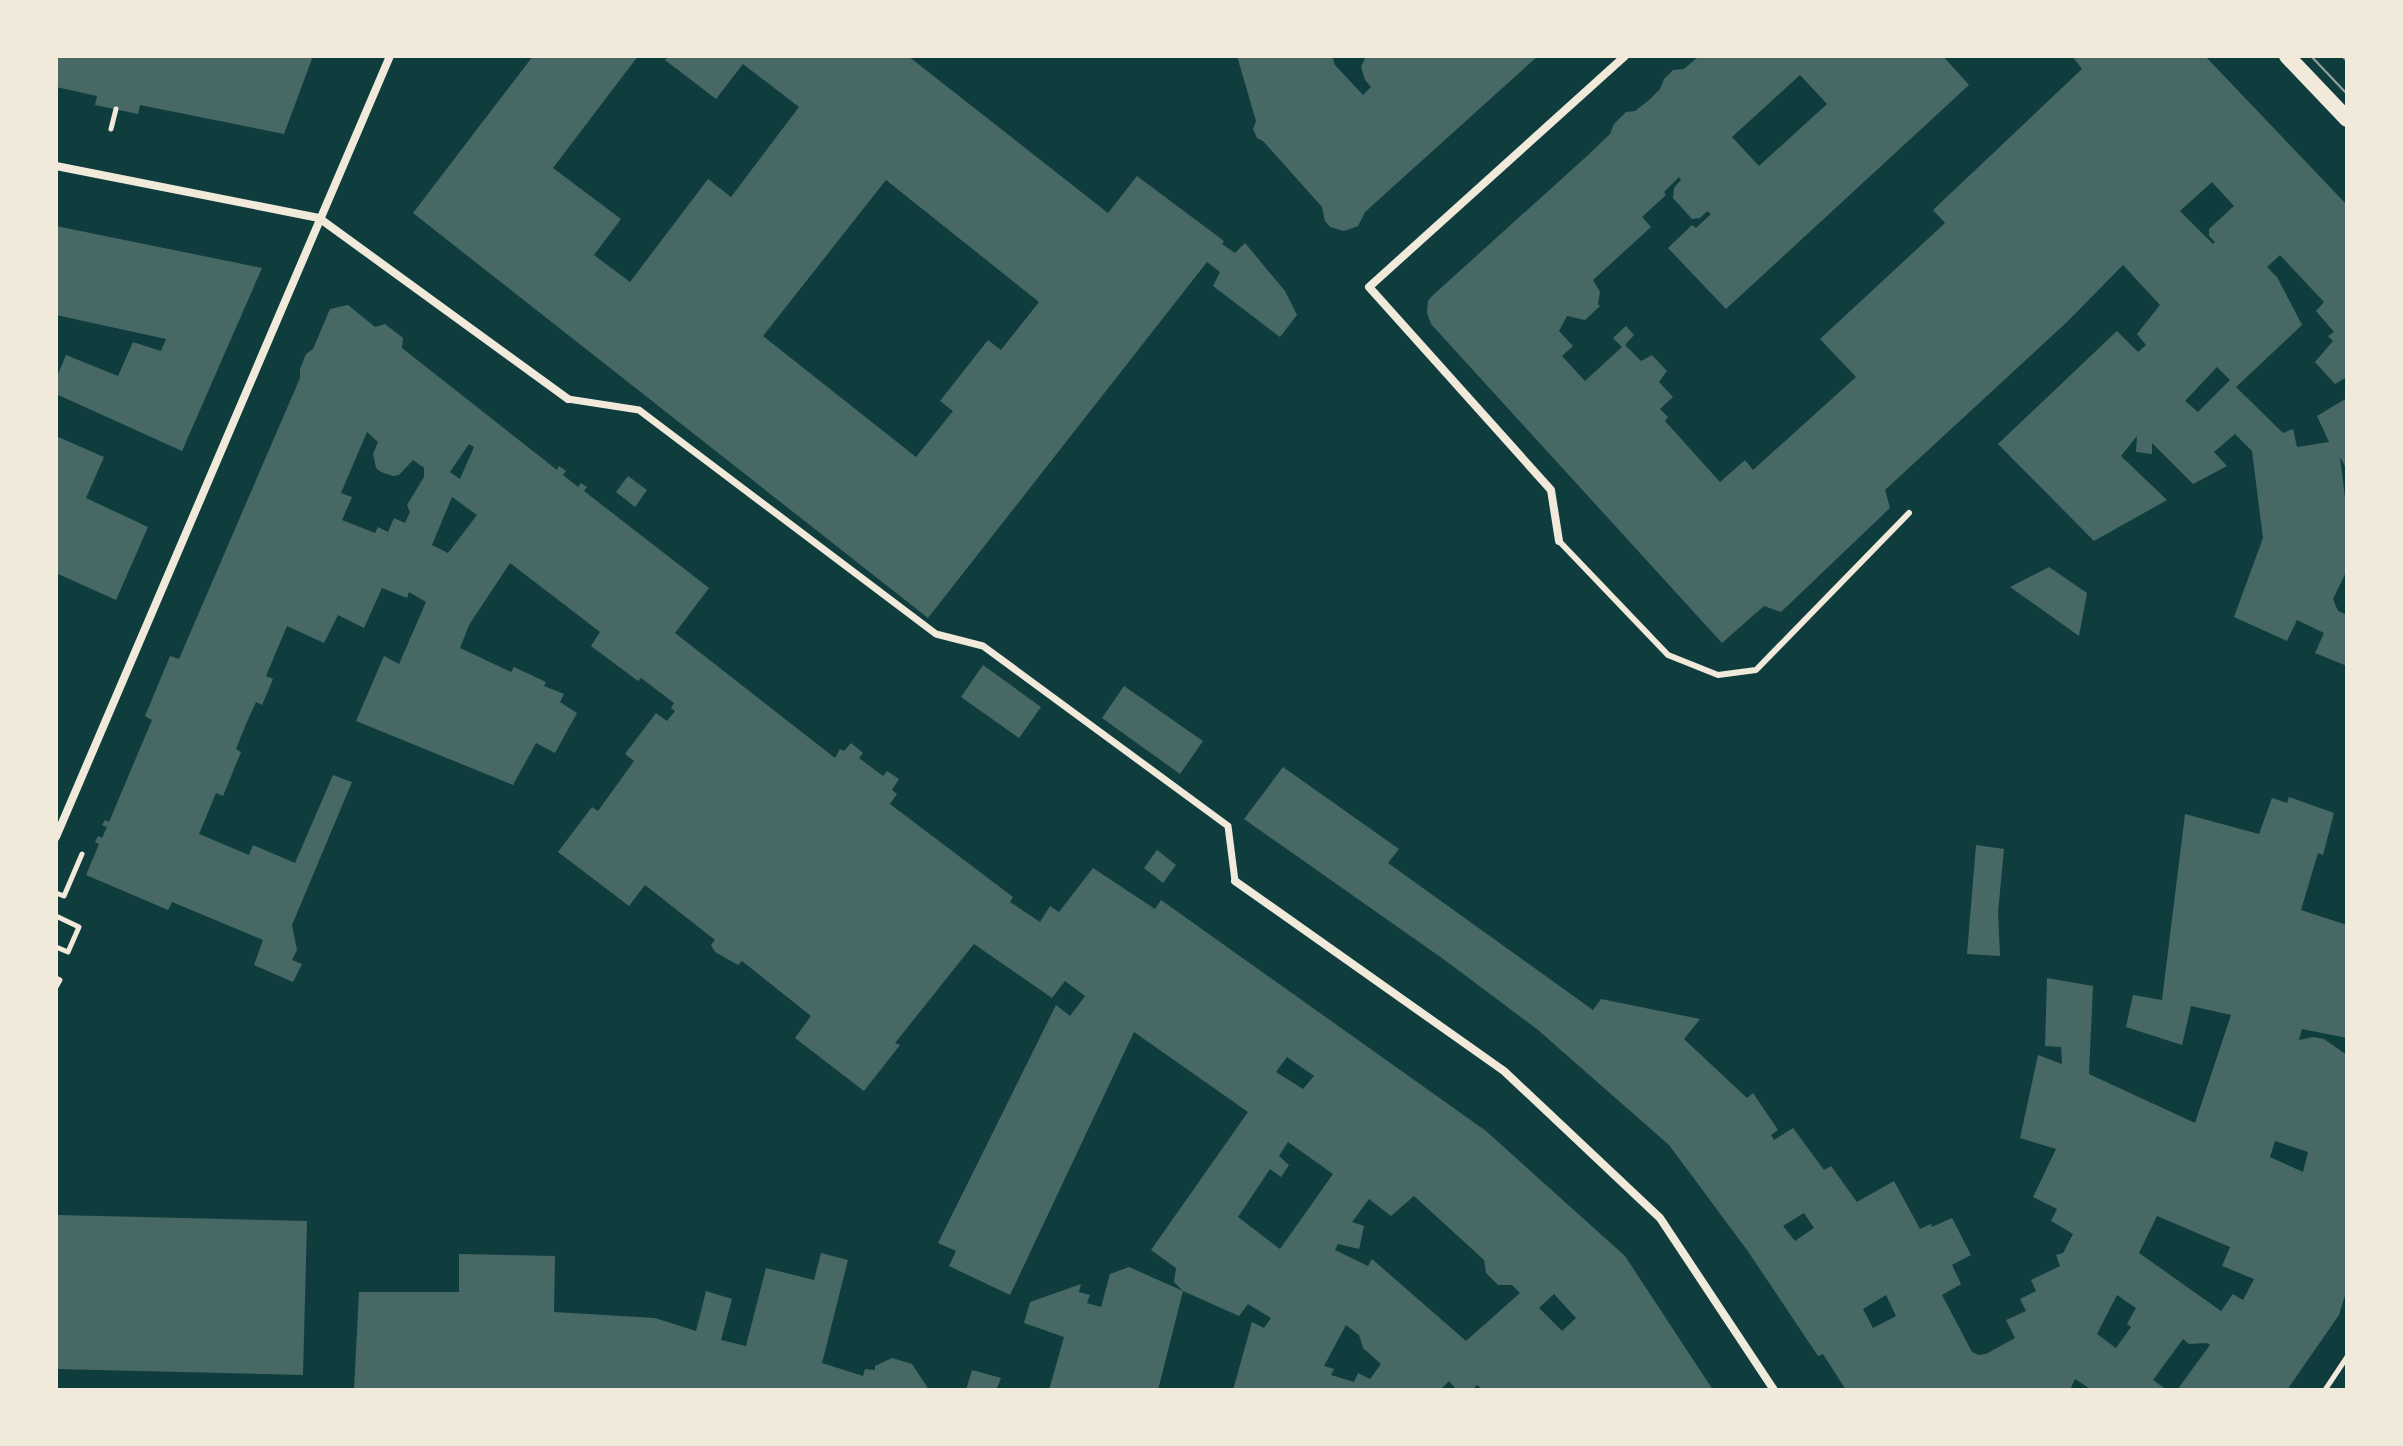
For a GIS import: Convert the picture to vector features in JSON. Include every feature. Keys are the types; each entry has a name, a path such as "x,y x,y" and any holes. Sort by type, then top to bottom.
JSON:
{"main road":[{"path":"2287,56 2347,119"}],"street":[{"path":"56,837 390,56"},
{"path":"1559,541 1551,490 1369,287 1625,56"},
{"path":"56,166 319,218 568,399 639,410 936,634 983,646 1228,826 1235,881 1504,1071 1638,1197 1660,1218 1774,1390"}],"lane":[{"path":"1559,541 1668,655 1718,675 1756,670 1909,513"}],"path":[{"path":"111,129 116,109"},
{"path":"56,837 83,852 64,896 56,893"},
{"path":"56,916 79,927 68,952 56,947"},
{"path":"56,978 60,980 56,987"},
{"path":"2325,1390 2347,1357"}],"building":[{"path":"56,56 313,56 284,134 140,105 138,114 95,105 97,96 56,87"},
{"path":"533,56 638,56 553,168 621,219 594,255 630,282 708,179 731,197 799,107 743,64 716,99 665,60 669,56 908,56 1108,213 1137,176 1224,241 1222,244 1235,253 1245,243 1285,291 1297,315 1280,337 1213,286 1220,272 1207,262 928,618 413,213","holes":["886,180 1039,302 1001,350 988,340 940,401 953,411 916,457 763,336"]},
{"path":"1237,56 1332,56 1335,65 1363,95 1371,87 1361,67 1366,56 1538,56 1365,212 1358,226 1344,231 1330,227 1325,221 1322,207 1257,138 1253,129 1256,121"},
{"path":"1699,56 1943,56 1969,85 1726,309 1668,248 1692,225 1696,228 1711,214 1707,211 1700,218 1692,219 1673,198 1674,188 1681,180 1679,177 1664,192 1666,195 1642,217 1651,227 1593,280 1600,292 1600,306 1585,320 1567,316 1559,331 1573,346 1562,356 1585,381 1622,347 1613,338 1626,326 1634,335 1625,345 1641,361 1652,355 1667,371 1659,382 1673,397 1660,409 1668,417 1665,421 1720,482 1745,460 1753,470 1856,377 1820,339 1945,223 1933,210 2082,69 2072,56 2205,56 2347,205 2347,377 2335,384 2315,362 2333,341 2328,336 2334,332 2316,311 2324,302 2280,255 2267,267 2277,277 2302,325 2236,387 2283,433 2293,429 2297,447 2329,442 2317,416 2347,398 2347,470 2340,457 2347,514 2347,570 2333,599 2338,611 2347,615 2347,666 2315,653 2324,633 2297,620 2287,641 2234,617 2263,538 2252,451 2235,434 2214,452 2227,466 2193,484 2152,443 2152,454 2136,452 2137,436 2121,456 2167,500 2094,541 1998,444 2117,331 2138,352 2146,345 2137,334 2160,305 2123,265 2067,322 1885,490 1890,508 1781,612 1764,606 1722,643 1431,324 1427,313 1428,301 1432,296 1587,156 1610,134 1614,124 1626,112 1635,111 1648,101 1673,70 1684,69","holes":["1800,75 1827,104 1759,166 1732,137","2212,182 2234,206 2209,229 2209,236 2215,242 2213,244 2180,211","2217,367 2230,380 2198,412 2185,401"]},
{"path":"56,226 262,268 182,451 56,394 56,379 66,355 118,376 133,342 161,351 166,339 56,315"},
{"path":"348,305 375,327 385,324 403,338 402,348 557,470 559,466 566,471 563,475 578,487 581,483 587,487 584,491 709,588 675,633 835,758 840,749 844,751 851,743 863,753 859,758 883,776 887,771 899,779 892,790 897,794 890,804 1013,897 1010,902 1040,922 1050,906 1059,912 1093,868 1155,909 1161,900 1486,1131 1625,1256 1713,1390 1483,1390 1477,1385 1472,1390 1457,1390 1449,1381 1440,1390 1233,1390 1252,1322 1264,1328 1271,1318 1248,1304 1239,1316 1183,1291 1174,1282 1176,1268 1151,1250 1248,1112 1134,1032 1010,1295 949,1266 956,1251 938,1243 1056,1005 1070,1016 1085,996 1065,981 1052,998 974,944 895,1043 900,1045 864,1091 795,1038 811,1016 742,961 738,965 715,952 711,945 715,940 645,885 629,906 558,852 592,807 598,811 634,761 625,754 656,713 667,721 675,711 671,708 674,703 591,646 600,632 510,563 469,625 460,648 511,672 514,667 546,682 544,686 564,694 560,702 577,713 555,753 536,743 513,785 356,721 384,656 399,664 426,602 409,592 407,598 382,588 364,628 338,615 324,643 287,626 266,676 273,679 262,705 256,702 236,749 241,752 223,796 216,793 199,834 249,855 253,845 295,863 333,775 352,782 292,925 297,950 292,960 302,964 293,982 254,965 263,940 172,902 168,910 86,875 99,844 95,842 98,836 102,838 107,827 102,825 105,820 109,822 152,720 145,716 170,656 179,659 300,378 306,354 313,349 330,309","holes":["367,432 378,442 373,454 376,468 381,472 399,475 413,460 424,468 424,477 407,505 410,512 405,523 394,518 388,532 378,527 375,533 342,520 352,497 341,493","469,444 474,447 460,479 450,472","452,497 477,515 448,553 432,545","1287,1057 1314,1076 1303,1089 1276,1072","1288,1142 1333,1174 1280,1249 1238,1217 1270,1169 1281,1177 1289,1165 1279,1156","1414,1196 1484,1260 1486,1273 1498,1285 1512,1285 1520,1293 1466,1341 1372,1259 1368,1266 1335,1250 1338,1244 1359,1249 1364,1226 1352,1222 1369,1199 1391,1216","1554,1294 1576,1318 1562,1331 1539,1308","1346,1325 1359,1335 1363,1348 1381,1364 1370,1379 1358,1373 1354,1382 1331,1375 1334,1369 1324,1366"]},
{"path":"56,436 104,457 86,498 148,527 116,600 56,573"},
{"path":"628,476 647,490 635,507 616,492"},
{"path":"2049,567 2087,593 2079,636 2010,587"},
{"path":"983,665 1041,707 1019,738 961,697"},
{"path":"1124,686 1203,741 1180,774 1102,718"},
{"path":"1283,767 1399,849 1388,863 1593,1010 1601,999 1700,1019 1684,1039 1747,1098 1753,1093 1778,1130 1771,1135 1774,1140 1793,1128 1824,1170 1831,1166 1857,1202 1894,1181 1920,1229 1952,1218 1971,1255 1952,1265 1961,1284 1942,1295 1972,1352 1979,1355 2015,1338 2006,1320 2026,1311 2020,1299 2036,1291 2031,1280 2060,1266 2056,1255 2063,1253 2073,1234 2051,1221 2057,1209 2033,1197 2056,1149 2020,1138 2038,1055 2062,1064 2061,1047 2045,1046 2047,978 2093,986 2089,1074 2195,1123 2231,1015 2191,1006 2182,1045 2126,1027 2133,995 2162,1000 2185,814 2259,834 2272,798 2287,803 2289,797 2334,813 2323,855 2318,853 2301,910 2347,925 2347,1038 2302,1029 2299,1040 2313,1037 2324,1039 2347,1055 2347,1289 2339,1315 2287,1390 2177,1390 2210,1345 2189,1344 2183,1339 2153,1380 2167,1390 2092,1390 2075,1379 2070,1390 1846,1390 1823,1354 1818,1356 1747,1250 1669,1145 1538,1030 1446,961 1244,819","holes":["2275,1141 2308,1152 2303,1172 2270,1157","1804,1213 1814,1228 1795,1241 1783,1226","2157,1216 2230,1247 2222,1266 2254,1279 2243,1300 2233,1294 2221,1311 2139,1253","1886,1295 1896,1316 1873,1328 1863,1309","2117,1295 2136,1308 2127,1324 2131,1327 2116,1348 2097,1334"]},
{"path":"1976,845 2004,849 1998,913 2000,956 1967,954"},
{"path":"1157,850 1176,865 1163,883 1144,868"},
{"path":"56,1215 307,1221 303,1375 56,1369"},
{"path":"821,1253 848,1260 822,1363 863,1376 865,1369 875,1370 875,1366 892,1358 912,1364 929,1390 354,1390 359,1292 459,1292 459,1254 555,1256 554,1312 655,1318 696,1331 706,1291 732,1299 721,1340 746,1346 766,1268 814,1280"},
{"path":"1129,1267 1183,1291 1158,1390 1049,1390 1064,1337 1024,1323 1030,1302 1081,1284 1079,1292 1090,1295 1087,1303 1101,1307 1110,1274"},
{"path":"972,1370 1001,1378 996,1390 966,1390"}],"tram line":[{"path":"2311,56 2347,94"},
{"path":"2342,56 2347,61"}]}
